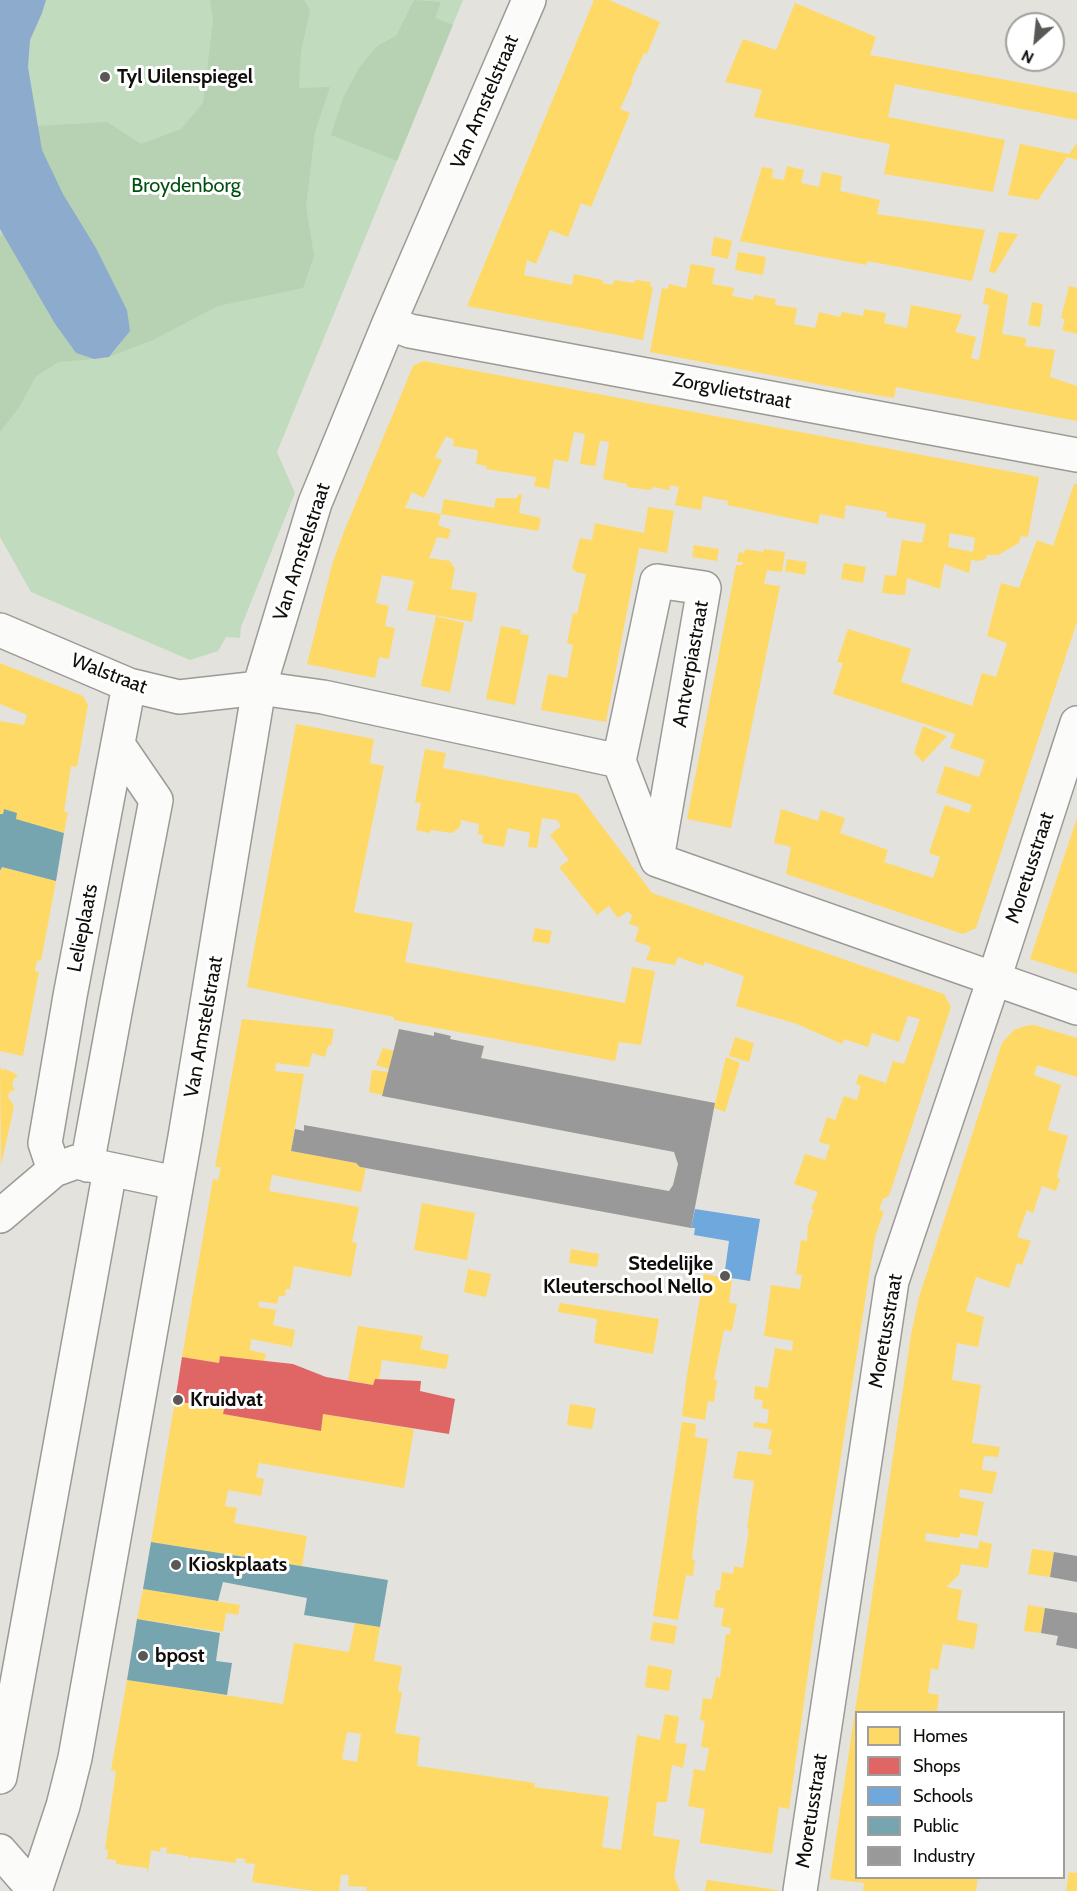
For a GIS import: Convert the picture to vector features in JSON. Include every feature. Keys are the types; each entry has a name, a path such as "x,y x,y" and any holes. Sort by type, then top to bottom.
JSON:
{"street":[{"name":"Van Amstelstraat","path":"176,1183 259,688 315,503 389,323 529,0"},
{"name":"Zorgvlietstraat","path":"389,323 410,331 1077,455"},
{"name":"Antverpiastraat","path":"619,760 657,581 704,588 657,861"},
{"name":"Walstraat","path":"0,630 129,685 179,697 259,688"},
{"name":"Lelieplaats","path":"54,1170 45,1143 70,996 129,685"},
{"path":"259,688 322,697 619,760 657,861 1077,1008"},
{"name":"Moretusstraat","path":"800,1891 892,1281 1077,723"},
{"path":"0,1777 99,1167 116,1007 156,800 119,746"},
{"path":"70,996 116,1007"},
{"path":"0,1216 54,1170 76,1162 176,1183 75,1758 63,1806 35,1891"},
{"path":"0,1851 35,1891"}],"green space":[{"name":"Broydenborg","path":"0,0 463,0 277,452 295,493 241,627 240,638 226,637 218,651 190,660 31,592 0,537"},
{"path":"210,0 304,0 310,10 301,52 299,88 330,87 315,132 306,206 314,256 303,288 218,306 153,340 109,357 120,345 127,310 96,248 63,194 42,150 37,126 107,122 141,144 181,129 203,103 213,21"},
{"path":"414,0 441,2 435,18 453,25 397,161 331,135 343,98 359,68 377,46 396,36"},
{"path":"3,234 55,325 76,353 94,359 59,362 36,376 20,406 0,432 0,236"}],"water":[{"path":"0,0 46,0 30,40 28,67 42,150 63,194 96,248 127,310 130,331 109,357 94,359 76,353 55,324 0,229"}],"building: Homes":[{"path":"594,0 609,0 660,22 620,109 630,113 591,207 581,203 568,237 550,230 536,264 527,260 524,275 572,285 574,274 603,280 602,283 613,285 614,280 634,283 635,280 651,282 650,286 653,287 643,340 467,306"},
{"path":"795,3 876,37 870,55 1077,93 1077,120 895,84 888,117 1005,140 993,192 884,174 890,144 754,117 762,90 725,82 743,39 776,50"},
{"path":"1077,143 1077,160 1067,157 1038,200 1008,195 1020,144 1069,154"},
{"path":"787,166 804,170 801,183 819,187 822,172 842,176 840,191 880,200 877,214 985,230 972,281 868,261 866,265 740,241 762,167 773,169 772,178 784,180"},
{"path":"999,232 1018,234 995,273 989,272"},
{"path":"714,237 732,241 728,259 711,255"},
{"path":"738,252 766,257 763,275 735,270"},
{"path":"691,264 715,268 712,284 734,288 732,296 753,300 754,295 776,299 775,305 797,308 794,324 815,328 819,312 840,317 842,312 863,316 864,309 886,313 884,323 907,328 911,305 962,315 955,332 976,337 971,358 979,360 989,305 983,304 986,287 1008,295 1002,334 1026,338 1025,346 1055,350 1050,377 1077,386 1077,421 896,387 894,398 650,352 662,288 668,289 669,284 686,288"},
{"path":"1069,286 1077,288 1077,334 1062,330 1065,319 1061,318"},
{"path":"1032,302 1043,304 1040,327 1028,325"},
{"path":"423,361 1039,477 1028,537 1021,536 1019,543 998,555 987,555 980,561 971,560 969,573 944,564 940,589 907,578 905,595 882,593 885,575 896,576 902,540 922,543 926,524 886,517 887,512 846,505 844,519 820,514 818,524 727,505 728,501 703,496 701,510 675,505 679,487 670,485 670,490 652,487 651,490 627,487 627,484 603,479 609,442 600,441 595,466 580,464 585,434 574,432 568,462 554,459 549,489 534,486 536,477 486,469 487,466 476,464 478,450 453,446 454,440 446,436 435,457 442,460 424,498 412,492 405,508 441,514 438,525 451,530 448,539 437,537 429,558 450,561 455,569 451,589 477,593 472,622 407,610 414,581 382,575 376,603 389,606 385,626 395,628 389,659 379,657 375,678 307,664 332,565 343,534 413,366","holes":["950,533 975,538 973,552 948,547"]},
{"path":"1074,484 1077,484 1077,622 976,928 963,934 786,874 791,847 774,843 781,809 818,821 821,810 845,818 840,833 888,850 884,862 933,878 940,857 929,853 945,805 969,813 972,805 936,793 945,766 979,777 985,760 950,748 955,734 833,694 843,663 837,662 848,629 911,649 901,682 972,706 982,673 996,677 1007,643 987,636 1001,583 1019,588 1037,540 1053,546"},
{"path":"519,494 522,495 519,513 541,518 538,531 441,514 444,499 494,508 496,498 517,498"},
{"path":"648,507 674,511 667,553 639,548 606,722 541,710 548,674 567,678 573,645 567,643 573,613 577,614 586,574 576,572 572,568 580,538 592,540 595,523 644,533"},
{"path":"694,545 719,549 717,561 692,557"},
{"path":"745,549 785,552 782,572 767,570 764,584 780,586 731,828 687,819 736,565 742,565 743,562 737,562 739,552 744,553"},
{"path":"787,559 807,562 805,575 785,571"},
{"path":"844,563 866,567 863,583 841,579"},
{"path":"436,616 464,623 450,692 421,686"},
{"path":"501,626 521,630 520,634 529,635 515,705 486,699"},
{"path":"0,663 83,696 88,705 77,767 71,766 64,812 68,812 64,833 16,819 17,813 4,809 3,814 0,814 0,721 24,725 27,715 0,704"},
{"path":"296,724 374,739 370,763 384,766 354,912 413,923 405,962 625,1003 632,967 655,971 641,1045 619,1042 615,1061 394,1020 394,1017 247,987"},
{"path":"923,726 947,736 923,762 914,753"},
{"path":"425,749 446,753 443,768 578,794 652,893 944,994 951,1007 889,1196 883,1199 879,1210 884,1211 875,1237 815,1623 789,1809 779,1807 772,1854 700,1843 705,1809 688,1806 694,1769 705,1771 709,1748 701,1747 705,1721 700,1720 703,1698 712,1699 716,1677 720,1678 726,1634 730,1634 731,1628 721,1626 724,1608 714,1607 716,1590 720,1590 722,1572 733,1574 734,1566 743,1568 749,1529 747,1528 754,1481 733,1478 738,1451 771,1455 772,1450 768,1449 772,1430 753,1427 754,1422 767,1424 769,1410 762,1408 763,1400 754,1399 755,1386 768,1388 775,1348 792,1351 793,1341 764,1336 771,1285 800,1289 802,1275 796,1274 801,1240 807,1241 808,1225 814,1210 811,1209 818,1192 794,1184 805,1154 825,1160 830,1145 819,1142 827,1117 835,1120 844,1096 857,1100 861,1086 856,1084 859,1074 886,1083 893,1061 904,1064 920,1019 908,1016 899,1042 872,1033 868,1047 844,1039 842,1044 797,1024 736,1006 744,976 705,962 703,966 678,957 675,965 646,960 651,947 635,941 639,927 629,924 632,916 628,911 618,918 609,906 597,915 559,867 569,860 550,835 561,826 557,820 542,818 537,848 528,847 530,833 508,828 504,847 482,843 483,835 478,834 479,824 461,820 460,827 452,833 431,830 430,833 416,830 421,803 415,802"},
{"path":"1077,818 1077,974 1030,959"},
{"path":"2,867 56,881 41,961 37,960 35,971 39,972 23,1056 0,1051 0,874"},
{"path":"535,928 552,931 549,944 532,941"},
{"path":"242,1019 334,1029 331,1046 328,1045 325,1057 312,1053 309,1067 276,1063 275,1071 304,1074 291,1151 356,1163 366,1168 361,1192 272,1175 269,1191 359,1207 352,1242 357,1243 351,1277 294,1266 290,1289 286,1289 285,1296 279,1296 277,1304 259,1301 259,1307 276,1310 273,1325 295,1330 292,1347 251,1339 250,1350 266,1354 264,1362 220,1356 219,1363 182,1357 213,1179 218,1180 221,1167 215,1167"},
{"path":"1034,1025 1077,1038 1077,1077 1037,1065 1034,1075 1061,1085 1048,1130 1068,1136 1057,1177 1060,1179 1056,1191 1042,1186 1033,1213 1027,1210 1017,1237 1031,1241 1022,1265 1017,1263 1009,1288 976,1277 966,1311 984,1317 978,1347 957,1343 952,1380 981,1385 972,1443 1000,1447 998,1457 984,1456 982,1470 997,1472 992,1494 960,1489 959,1497 984,1502 977,1536 960,1533 959,1538 926,1533 925,1541 978,1549 980,1541 992,1544 988,1568 961,1564 959,1575 946,1587 962,1590 957,1620 978,1624 974,1649 943,1644 938,1670 931,1668 928,1693 939,1695 937,1711 855,1711 911,1335 919,1297 1002,1043 1014,1030"},
{"path":"735,1037 754,1043 749,1062 729,1056"},
{"path":"383,1048 394,1051 389,1069 376,1065"},
{"path":"726,1057 740,1063 725,1112 714,1108"},
{"path":"0,1067 2,1070 5,1069 18,1075 12,1086 15,1089 9,1093 8,1097 14,1106 1,1166"},
{"path":"372,1070 389,1072 383,1095 369,1092"},
{"path":"422,1203 475,1213 467,1260 414,1250"},
{"path":"571,1249 599,1254 597,1267 569,1263"},
{"path":"468,1269 491,1274 486,1297 464,1292"},
{"path":"704,1274 732,1279 729,1303 737,1304 732,1331 724,1330 714,1379 717,1380 714,1402 708,1401 705,1420 682,1416"},
{"path":"560,1303 659,1319 653,1354 594,1343 597,1319 558,1312"},
{"path":"358,1326 423,1336 420,1349 449,1355 446,1369 382,1360 379,1380 375,1379 373,1385 348,1380"},
{"path":"175,1401 224,1409 223,1414 321,1431 323,1414 414,1429 404,1488 259,1463 256,1477 264,1479 261,1496 228,1490 225,1506 237,1508 234,1523 307,1536 302,1566 151,1542"},
{"path":"570,1404 596,1408 592,1429 567,1425"},
{"path":"682,1422 696,1424 695,1437 708,1439 696,1520 692,1559 695,1560 693,1576 686,1575 678,1620 653,1616"},
{"path":"1032,1549 1054,1552 1050,1577 1028,1574"},
{"path":"143,1589 240,1605 238,1615 226,1613 223,1632 137,1619"},
{"path":"1028,1605 1045,1608 1041,1633 1024,1631"},
{"path":"653,1622 677,1626 674,1644 650,1640"},
{"path":"355,1623 380,1627 374,1661 402,1666 398,1691 402,1692 395,1733 420,1737 417,1766 535,1783 534,1787 609,1797 602,1847 621,1850 637,1735 660,1740 665,1714 679,1717 675,1743 687,1744 683,1768 672,1765 667,1802 657,1802 653,1836 680,1840 674,1876 680,1891 366,1891 367,1887 348,1886 349,1875 341,1875 339,1891 314,1891 252,1882 255,1864 245,1863 245,1859 236,1858 236,1863 188,1858 188,1856 166,1853 167,1848 161,1847 160,1852 151,1850 148,1873 147,1868 116,1864 116,1860 107,1859 108,1850 105,1849 116,1771 111,1770 127,1680 283,1704 294,1643 349,1652","holes":["347,1732 361,1734 357,1762 342,1759"]},
{"path":"648,1665 672,1670 669,1691 645,1687"},
{"path":"855,1711 855,1879 978,1879 976,1891 863,1891 864,1883 830,1879"},
{"path":"1069,1872 1077,1873 1077,1891 1066,1891"},
{"path":"707,1880 777,1890 777,1891 705,1891"}],"building: Shops":[{"path":"220,1356 293,1364 326,1377 373,1385 375,1379 421,1381 420,1391 455,1399 449,1434 323,1414 321,1431 223,1414 224,1409 175,1401 182,1357 219,1363"}],"building: Schools":[{"path":"695,1209 760,1219 750,1281 724,1277 729,1241 694,1235 695,1228 691,1228"}],"building: Public":[{"path":"4,809 17,813 16,819 64,833 56,881 2,867 0,871 0,814 3,814"},
{"path":"151,1542 388,1580 380,1627 304,1615 307,1598 223,1582 218,1601 143,1589"},
{"path":"137,1619 220,1633 216,1661 232,1663 227,1695 127,1680"}],"building: Industry":[{"path":"399,1029 434,1036 434,1032 451,1036 450,1039 484,1046 481,1058 715,1103 691,1228 360,1167 356,1163 291,1151 295,1129 304,1131 304,1125 669,1191 673,1185 678,1164 674,1152 382,1096"},
{"path":"1054,1552 1077,1556 1077,1582 1050,1577"},
{"path":"1045,1608 1077,1613 1077,1649 1056,1645 1058,1636 1041,1633"}],"place":[{"name":"Tyl Uilenspiegel","path":"105,77"},
{"name":"Stedelijke Kleuterschool Nello","path":"725,1276"},
{"name":"Kruidvat","path":"178,1400"},
{"name":"Kioskplaats","path":"176,1565"},
{"name":"bpost","path":"143,1656"}]}
